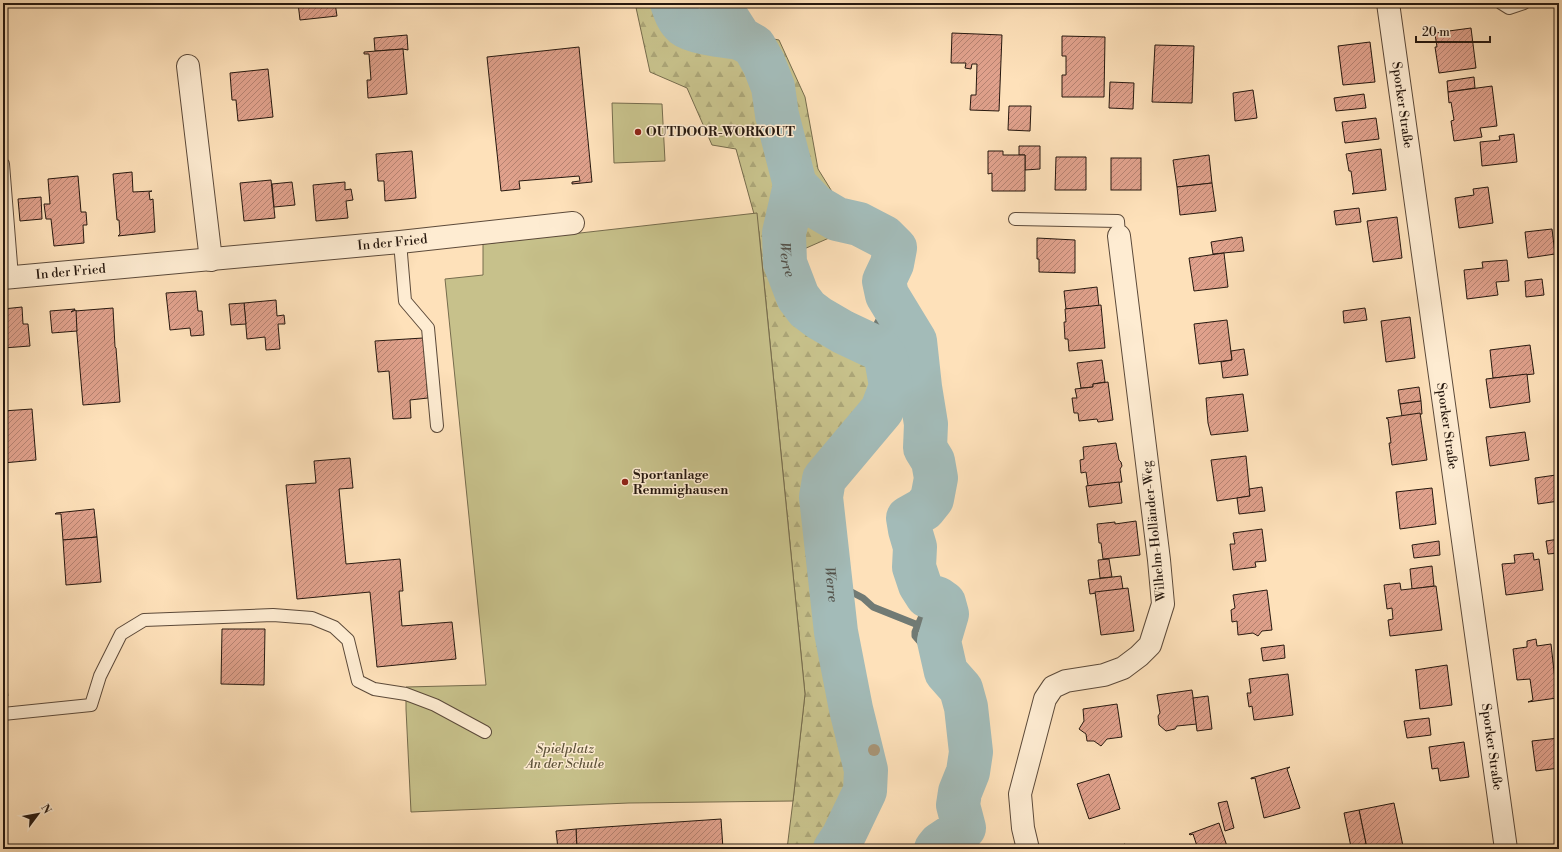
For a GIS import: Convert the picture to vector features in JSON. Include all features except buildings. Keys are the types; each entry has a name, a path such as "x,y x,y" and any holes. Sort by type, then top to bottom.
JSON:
{"street":[{"name":"Sporker Straße","path":"1388,3 1506,849"},
{"path":"188,66 211,260"},
{"name":"In der Fried","path":"7,278 400,242 573,223"},
{"name":"Wilhelm-Holländer-Weg","path":"1028,849 1023,828 1020,794 1045,699 1053,687 1066,681 1104,675 1123,668 1139,656 1150,645 1163,604 1158,552 1119,236"}],"lane":[{"path":"1501,3 1510,8 1524,3"},
{"path":"3,164 7,278"},
{"path":"1015,219 1118,221 1119,236"},
{"path":"400,242 405,301 428,328 437,426"},
{"path":"3,714 91,705 100,676 121,634 144,620 273,615 312,618 334,627 348,640 358,681 374,689 406,694 435,705 485,732"}],"green space":[{"path":"635,3 677,3 680,21 779,40 805,97 818,169 854,227 804,249 803,285 896,341 901,404 835,491 868,819 862,849 787,849 805,694 759,232 736,149 712,145 687,88 650,72"},
{"name":"OUTDOOR-WORKOUT","path":"612,103 662,104 665,161 614,163"},
{"name":"Sportanlage Remmighausen","path":"757,213 805,694 793,801 629,803 411,812 406,687 486,685 445,279 483,275 483,244"},
{"path":"3,657 8,696 3,696"}],"waterway":[{"name":"Werre","path":"672,3 676,15 684,25 689,28 711,34 740,38"},
{"name":"Werre","path":"721,3 724,13 740,38 754,46 764,64 773,87 777,115 795,185 815,206 837,219 859,224 884,237 895,248 892,264 884,281 887,295 915,341 926,424 925,448 933,461 936,478 932,499 924,509 908,518 915,547 914,567 920,585 927,596 937,598 944,603 947,614 939,641 946,672 961,689 966,707 971,752 968,772 960,792 958,805 964,828 940,844 936,849"},
{"name":"Werre","path":"795,185 784,233 785,263 798,297 807,309 819,318 843,332 879,349 886,358 891,386 882,410 824,479 821,497 836,632 851,709 866,770 865,791 843,837 835,849"},
{"name":"Werre","path":"867,342 890,300"},
{"path":"829,576 840,586 863,598 873,607 918,625"},
{"name":"Werre","path":"927,596 925,609 915,632 915,636 946,672"},
{"name":"Werre","path":"964,828 971,845 971,849"}],"place":[{"name":"OUTDOOR-WORKOUT","path":"638,132"},
{"name":"Sportanlage Remmighausen","path":"625,482"}],"park label":[{"name":"Spielplatz An der Schule","path":"565,756"}]}
